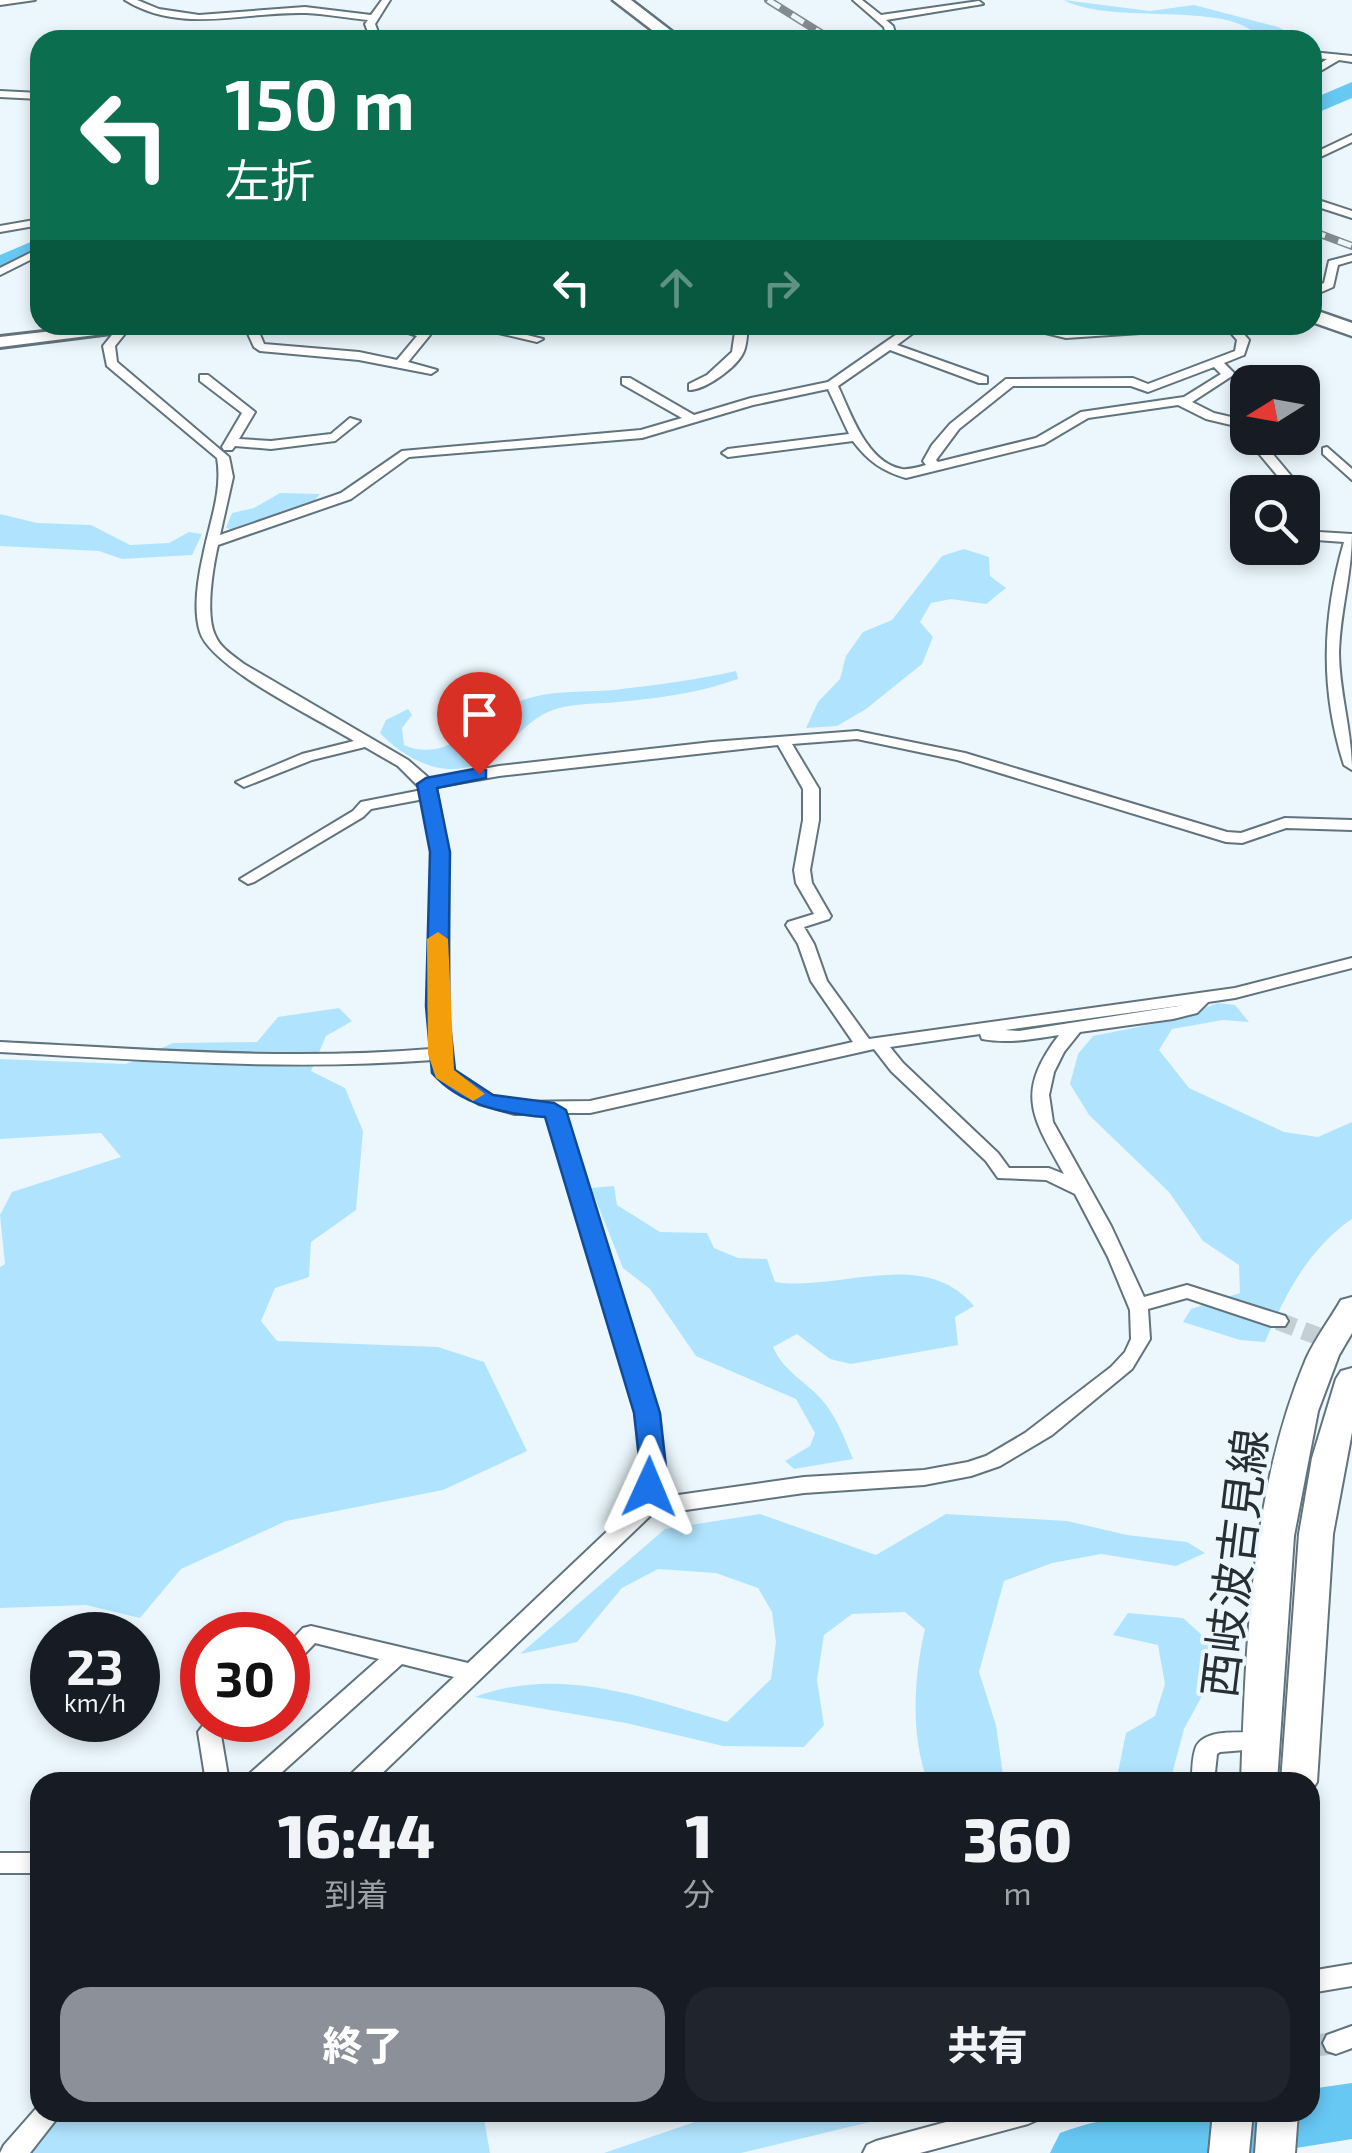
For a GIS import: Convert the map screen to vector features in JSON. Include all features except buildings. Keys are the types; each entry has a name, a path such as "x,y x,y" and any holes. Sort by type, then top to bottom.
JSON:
{"highway":[{"path":"621,0 661,30"},
{"path":"1322,319 1352,330"}],"main road":[{"name":"西岐波吉見線","path":"1260,1772 1276,1570 1296,1432 1320,1363 1352,1307"},
{"name":"西岐波吉見線","path":"1299,1772 1316,1534 1328,1458 1352,1379"},
{"path":"1229,2153 1232,2122"},
{"path":"1275,2153 1277,2122"}],"street":[{"path":"0,2 31,0"},
{"path":"128,0 157,12 199,18 305,10 374,18"},
{"path":"371,30 386,0"},
{"path":"857,0 880,18 887,30"},
{"path":"880,18 979,4"},
{"path":"1322,56 1352,60"},
{"path":"1322,67 1336,58"},
{"path":"0,94 30,96"},
{"path":"1322,154 1348,144"},
{"path":"1322,205 1352,216"},
{"path":"0,229 30,224"},
{"path":"0,272 30,256"},
{"path":"1322,287 1328,284 1333,263 1352,258"},
{"path":"0,342 54,335"},
{"path":"117,335 108,346 111,363 221,454 228,478 212,542 204,612 207,634 218,650 403,763 429,788 440,852 440,1054 444,1073 485,1100 515,1108 590,1107 871,1044 1274,986 1352,962"},
{"path":"254,335 260,348 401,363 431,370"},
{"path":"401,363 424,335"},
{"path":"518,335 537,339"},
{"path":"692,387 711,378 738,353 741,335"},
{"path":"212,542 346,496 406,454 622,436 661,429 691,418 832,385 901,335"},
{"path":"937,468 929,461 939,442 1010,382 1133,382 1148,388 1230,359 1244,346 1237,335"},
{"path":"886,344 982,380"},
{"path":"832,385 855,437 892,471 906,474 1040,441 1085,415 1181,402 1230,374 1216,363"},
{"path":"204,378 249,412 221,454"},
{"path":"626,380 691,418"},
{"path":"1181,402 1230,421"},
{"path":"232,442 271,445 334,436 354,421"},
{"path":"728,453 855,437"},
{"path":"1327,451 1352,476"},
{"path":"1267,455 1284,475"},
{"path":"1320,535 1352,538 1335,596 1331,626 1331,666 1345,711 1352,765"},
{"path":"248,879 358,814 366,805 429,788 499,771 712,746 784,743 790,738 857,735 922,746 1226,837 1242,838 1286,823 1352,825"},
{"path":"244,782 307,756 366,742"},
{"path":"784,743 811,789 802,870 804,883 823,916 794,925 806,944 818,981 871,1044 992,1157 1004,1174 1049,1174 1079,1189"},
{"path":"963,1030 1019,1036 1074,1030 1173,1014 1191,1009 1204,996"},
{"path":"645,1508 804,1485 951,1473 992,1462 1038,1434 1125,1365 1139,1348 1143,1324 1138,1305 1044,1122 1038,1100 1039,1084 1048,1063 1074,1030"},
{"path":"0,1047 186,1057 389,1058 440,1054"},
{"path":"369,1772 645,1508 653,1467 647,1413 554,1110"},
{"path":"1138,1305 1188,1292 1278,1321"},
{"path":"310,1635 473,1673"},
{"path":"267,1772 398,1656"},
{"path":"211,1742 216,1772"},
{"path":"1204,1772 1206,1749 1217,1743 1262,1742"},
{"path":"0,1863 30,1864"},
{"path":"1320,1981 1352,1976"},
{"path":"12,2153 40,2122"},
{"path":"876,2153 991,2122"}],"shaded area":[{"path":"1063,0 1150,11 1194,5 1284,30 1250,30 1221,19 1195,16 1085,8"},
{"path":"280,493 320,494 311,505 234,530 226,528 232,513 254,508"},
{"path":"0,514 37,523 91,525 130,545 169,543 189,532 202,534 192,555 122,559 99,551 0,546"},
{"path":"964,549 989,557 990,576 1006,588 986,604 951,599 931,603 920,622 933,637 922,664 866,709 837,726 806,728 818,702 840,679 846,656 863,632 892,620 942,556"},
{"path":"736,671 738,679 694,691 556,709 530,724 498,753 472,766 444,769 423,763 380,733 386,720 408,709 412,715 402,728 404,745 434,749 462,738 525,699 691,680"},
{"path":"1218,1003 1235,1005 1249,1022 1223,1020 1172,1029 1159,1050 1189,1088 1284,1132 1318,1137 1352,1122 1352,1219 1310,1259 1265,1342 1240,1340 1183,1322 1191,1309 1240,1293 1239,1265 1203,1241 1169,1192 1089,1115 1070,1084 1078,1054 1093,1036 1168,1021"},
{"path":"339,1008 352,1021 326,1036 311,1071 345,1088 363,1131 356,1210 311,1242 309,1277 275,1288 261,1321 277,1341 438,1347 484,1362 527,1451 443,1490 286,1521 181,1569 145,1612 115,1612 86,1605 0,1608 0,1267 5,1264 0,1215 12,1192 121,1157 101,1133 0,1139 0,1059 126,1064 173,1043 257,1042 278,1017"},
{"path":"614,1186 617,1205 660,1232 707,1233 714,1248 738,1258 767,1259 775,1282 826,1282 880,1275 931,1278 954,1288 974,1306 955,1317 958,1345 851,1364 830,1359 797,1334 773,1347 783,1363 828,1408 853,1459 794,1469 785,1461 810,1446 815,1433 796,1399 696,1356 650,1289 623,1268 591,1188"},
{"path":"760,1514 876,1555 946,1514 1067,1521 1127,1535 1187,1542 1205,1553 1176,1566 1101,1554 1052,1563 1004,1581 979,1672 996,1725 1003,1772 925,1772 918,1746 916,1706 925,1629 905,1612 852,1614 824,1635 817,1680 824,1725 804,1747 723,1746 626,1723 475,1697 539,1684 571,1685 633,1695 727,1722 771,1679 776,1642 772,1612 758,1588 716,1573 658,1569 622,1588 577,1642 520,1654 665,1529"},
{"path":"1128,1613 1183,1618 1212,1644 1210,1681 1184,1729 1173,1772 1118,1772 1126,1733 1155,1716 1165,1684 1158,1645 1113,1635"},
{"path":"44,2122 485,2122 490,2153 13,2153"},
{"path":"695,2122 870,2122 741,2153 604,2153"}],"waterway":[{"path":"1322,103 1352,89"},
{"path":"0,265 30,251"},
{"path":"1320,2116 1352,2111"},
{"path":"1082,2153 1281,2122"}],"tunnel":[{"path":"1278,1321 1352,1349"},
{"path":"1320,2045 1336,2043"}],"railway":[{"path":"768,0 816,30"},
{"path":"1322,235 1352,246"}],"slow traffic":[{"path":"438,939 437,1006 444,1073 473,1094"}],"route":[{"path":"479,774 426,784 431,793 440,852 437,1006 444,1073 460,1088 485,1100 515,1108 554,1110 647,1413 653,1467 649,1487"}]}
